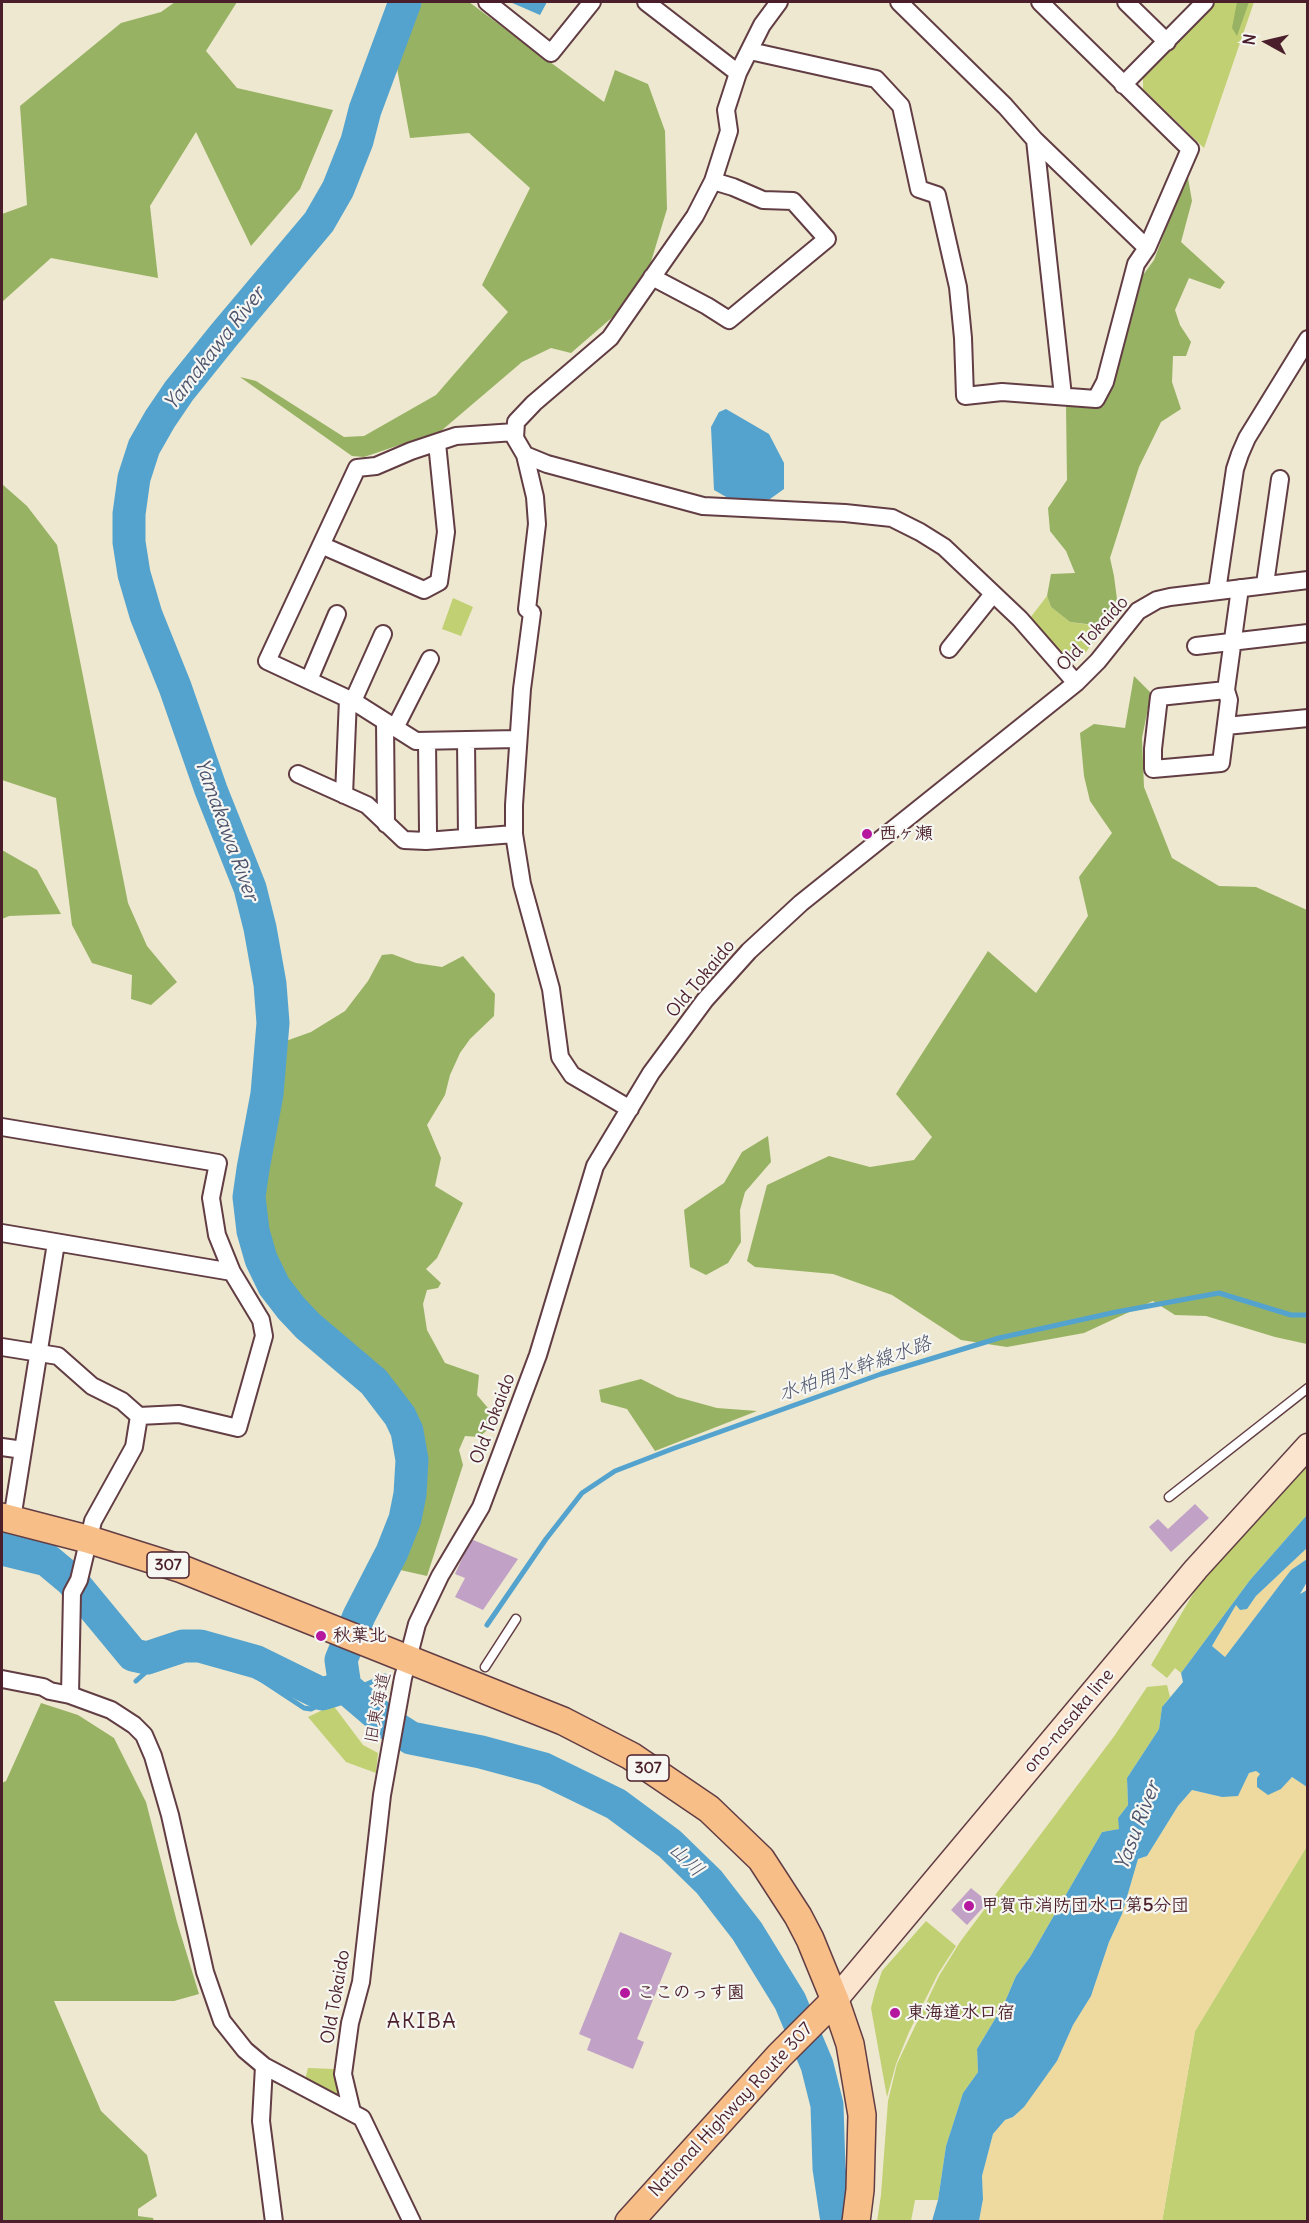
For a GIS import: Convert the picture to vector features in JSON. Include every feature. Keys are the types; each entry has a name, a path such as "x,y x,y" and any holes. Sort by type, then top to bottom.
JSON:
{"highway":[{"name":"307","path":"7,1518 87,1539 182,1569 563,1721 631,1756 708,1809 761,1859 798,1916 810,1939 826,2008 850,2044 862,2115 860,2190 856,2222"},
{"name":"National Highway Route 307","path":"629,2222 779,2056 826,2008"}],"main road":[{"name":"ono-nasaka line","path":"826,2008 1196,1569 1308,1446"}],"street":[{"path":"487,2 551,53 592,2"},
{"path":"645,2 738,73"},
{"path":"630,1109 572,1075 560,1057 551,989 525,895 514,834 518,739 531,613 527,609 537,524 535,497 525,455 515,438 516,423 534,403 610,338 695,216 713,181 729,131 726,110 738,73 762,26 779,2"},
{"path":"899,2 1005,106 1035,140 1147,248"},
{"path":"750,51 876,80 901,106 919,189 937,195 958,287 965,396 1002,392 1096,399 1105,382 1136,264 1147,248 1190,149 1040,2"},
{"path":"1126,2 1167,42"},
{"path":"1123,85 1205,2"},
{"path":"1035,140 1063,396"},
{"path":"652,277 729,320 827,239 793,201 763,200 734,187 713,181"},
{"path":"1217,591 1235,469 1240,454 1247,438 1308,339"},
{"path":"515,432 456,436 376,466 357,468 267,661 350,700 416,741 518,739"},
{"path":"321,545 424,590 439,582 446,532 437,443"},
{"path":"525,455 547,464 703,506 844,513 892,518 920,531 944,547 1020,618 1076,683"},
{"path":"1265,585 1280,479"},
{"name":"Old Tokaido","path":"407,1660 417,1624 440,1576 481,1508 538,1355 595,1166 651,1072 705,1000 749,951 801,903 1076,683 1098,661 1138,611 1157,600 1308,580"},
{"path":"1226,690 1159,697 1153,770 1221,763 1229,700 1226,690 1240,588"},
{"path":"949,649 993,594"},
{"path":"309,680 338,614"},
{"path":"1196,646 1308,633"},
{"path":"344,795 350,700 383,634"},
{"path":"386,824 390,725 430,659"},
{"path":"1226,726 1308,718"},
{"path":"466,740 466,837"},
{"path":"426,841 428,832 427,741"},
{"path":"298,774 367,805 405,840 426,841 514,834"},
{"path":"2,1126 218,1163 211,1198 217,1235 232,1272 261,1320 264,1336 238,1428 179,1414 139,1416 122,1401 93,1386 58,1356 2,1347"},
{"path":"2,1233 232,1272"},
{"path":"7,1518 23,1450 56,1243"},
{"path":"70,1695 76,1586 87,1539 93,1521 134,1447 139,1416"},
{"path":"2,1447 23,1450"},
{"name":"旧東海道","path":"388,1762 407,1660"},
{"path":"2,1679 43,1687 111,1710 134,1725 144,1735 161,1783 205,1972 218,2011 230,2033 264,2066 352,2112"},
{"name":"Old Tokaido","path":"388,1762 374,1856 361,1982 350,2024 343,2074 352,2112 362,2118 412,2222"},
{"path":"264,2066 261,2121 274,2222"}],"lane":[{"path":"1169,1497 1308,1388"},
{"path":"485,1667 516,1619"}],"green space":[{"path":"175,2 237,2 206,51 237,88 333,110 300,189 251,246 196,132 150,206 158,278 51,258 2,302 2,214 27,205 20,106 121,23 161,12"},
{"path":"417,2 469,2 604,102 615,70 648,84 665,131 667,209 650,265 615,315 571,353 551,348 522,362 441,431 364,457 352,456 240,377 256,381 344,437 364,436 436,395 508,312 482,285 530,188 469,133 410,138 394,52"},
{"path":"1215,2 1254,2 1204,148 1143,89 1143,75"},
{"path":"1237,2 1249,2 1237,36 1232,28"},
{"path":"1187,172 1192,201 1181,242 1225,282 1220,289 1189,278 1175,310 1180,325 1191,342 1186,356 1173,356 1172,382 1181,409 1161,422 1139,467 1110,558 1119,615 1102,626 1070,622 1051,607 1047,596 1051,574 1075,573 1066,551 1050,531 1048,508 1067,480 1066,406 1103,407 1143,275 1154,260"},
{"path":"2,484 27,506 57,545 128,903 147,946 177,982 151,1005 131,999 132,975 92,963 72,925 56,798 2,780"},
{"path":"1047,596 1051,607 1070,622 1104,627 1086,652 1071,664 1030,618"},
{"path":"453,598 473,607 461,636 442,629"},
{"path":"1134,676 1151,693 1142,738 1144,787 1172,858 1219,886 1256,887 1307,910 1307,1344 1275,1337 1206,1316 1175,1315 1153,1301 1084,1333 1007,1347 961,1340 892,1295 833,1274 755,1267 747,1261 767,1185 829,1156 870,1167 914,1160 932,1137 896,1094 988,951 1036,993 1088,916 1079,877 1112,833 1090,801 1084,776 1080,733 1094,724 1125,728"},
{"path":"2,850 37,870 61,914 9,916 2,919"},
{"path":"392,954 416,963 442,967 463,956 495,994 494,1016 470,1039 460,1053 450,1075 445,1095 427,1125 441,1158 435,1186 463,1203 437,1258 426,1269 441,1283 438,1288 427,1290 423,1304 427,1330 445,1363 479,1375 477,1395 493,1414 491,1427 479,1437 465,1436 459,1450 463,1465 427,1576 396,1569 422,1502 419,1441 406,1412 388,1384 372,1365 317,1323 297,1303 265,1256 257,1229 254,1207 257,1174 277,1090 283,1042 311,1032 345,1011 368,981 382,955"},
{"path":"768,1136 771,1162 745,1192 740,1210 741,1242 728,1263 706,1275 690,1267 684,1210 724,1183 742,1152"},
{"path":"641,1379 677,1397 717,1408 757,1411 655,1451 627,1409 601,1402 599,1390"},
{"path":"1307,1464 1307,1515 1250,1580 1181,1673 1175,1668 1167,1678 1151,1665 1209,1567"},
{"path":"1167,1685 1170,1697 1162,1707 1159,1729 1127,1778 1128,1805 1118,1818 1120,1829 1102,1832 1030,1957 1016,1976 1004,2004 977,2049 978,2072 963,2093 946,2146 938,2200 915,2200 911,2221 877,2222 888,2101 897,2064 939,1976 960,1942 1115,1735 1147,1687"},
{"path":"41,1703 78,1715 114,1738 146,1802 177,1922 199,1994 174,2001 54,2001 101,2111 147,2155 157,2196 138,2209 138,2216 153,2218 154,2221 2,2221 2,1783 6,1781"},
{"path":"333,1705 363,1745 378,1753 376,1773 346,1762 308,1717"},
{"path":"1307,1846 1307,2221 1162,2222 1195,2031"},
{"path":"926,1921 956,1946 938,1974 909,2032 896,2064 887,2097 871,2008 882,1971"},
{"path":"308,2068 334,2069 338,2094 334,2095 305,2080"}],"sand":[{"path":"1307,1548 1307,1559 1291,1570 1225,1657 1212,1646 1236,1605 1247,1609 1256,1596"},
{"path":"1256,1771 1281,1789 1292,1777 1307,1787 1307,1846 1195,2031 1162,2221 979,2222 983,2199 982,2176 993,2134 1005,2120 1014,2117 1057,2061 1073,2025 1091,1996 1109,1942 1122,1914 1138,1859 1147,1856 1178,1806 1192,1790 1222,1797 1249,1773"}],"water":[{"path":"510,2 547,2 540,15"},
{"path":"726,409 769,434 784,463 784,489 770,499 728,498 714,490 711,427 719,412"},
{"name":"Yasu River","path":"1307,1515 1307,1548 1256,1596 1247,1609 1240,1610 1236,1605 1212,1646 1225,1657 1291,1570 1307,1559 1307,1582 1300,1594 1307,1590 1307,1787 1292,1777 1281,1789 1268,1795 1257,1787 1257,1778 1260,1774 1256,1771 1249,1773 1238,1796 1222,1797 1192,1790 1178,1806 1147,1856 1138,1859 1122,1914 1109,1942 1091,1996 1073,2025 1057,2061 1024,2107 1013,2117 1005,2120 993,2134 982,2176 983,2199 979,2221 932,2221 938,2200 946,2146 963,2093 978,2072 977,2049 1004,2004 1016,1976 1030,1957 1102,1832 1119,1829 1118,1818 1128,1805 1127,1778 1159,1729 1162,1707 1183,1682 1181,1673 1250,1580"}],"building":[{"path":"1195,1504 1209,1518 1171,1552 1149,1527 1158,1519 1168,1529"},
{"path":"471,1539 518,1559 483,1610 455,1597 465,1578 455,1574"},
{"name":"甲賀市消防団水口第5分団","path":"971,1888 988,1902 967,1925 951,1910"},
{"name":"ここのっす園","path":"620,1932 672,1953 637,2039 644,2042 633,2069 587,2050 591,2039 579,2034"}],"waterway":[{"name":"Yamakawa River","path":"405,2 338,189 319,222 224,335 179,391 160,419 144,447 134,478 129,514 129,542 134,574 146,615 250,888 270,984 273,1023 267,1094 249,1197 253,1231 261,1259 274,1286 308,1326 374,1382 400,1416 407,1431 412,1460 410,1494 405,1519 392,1552 359,1616 341,1660 345,1687 386,1722 411,1738 481,1752 544,1769 616,1804 670,1844 709,1882 747,1931 790,2001 817,2065 827,2105 829,2168 839,2222"},
{"name":"水柏用水幹線水路","path":"487,1625 546,1539 582,1493 615,1471 672,1449 881,1374 999,1338 1116,1312 1219,1293 1291,1315 1308,1315"},
{"path":"2,1549 47,1560 71,1580 133,1655 147,1658 183,1646 200,1646 257,1662 322,1694 345,1687"},
{"name":"水柏用水幹線水路","path":"136,1681 146,1672 167,1661 192,1657 210,1659 254,1675 304,1708 311,1709 385,1676"}],"place":[{"name":"西ヶ瀬","path":"867,834"},
{"name":"秋葉北","path":"321,1636"},
{"name":"甲賀市消防団水口第5分団","path":"969,1906"},
{"name":"ここのっす園","path":"625,1993"},
{"name":"東海道水口宿","path":"895,2013"}],"district":[{"name":"AKIBA","path":"422,2022"}],"water label":[{"name":"山川","path":"686,1860"}]}
